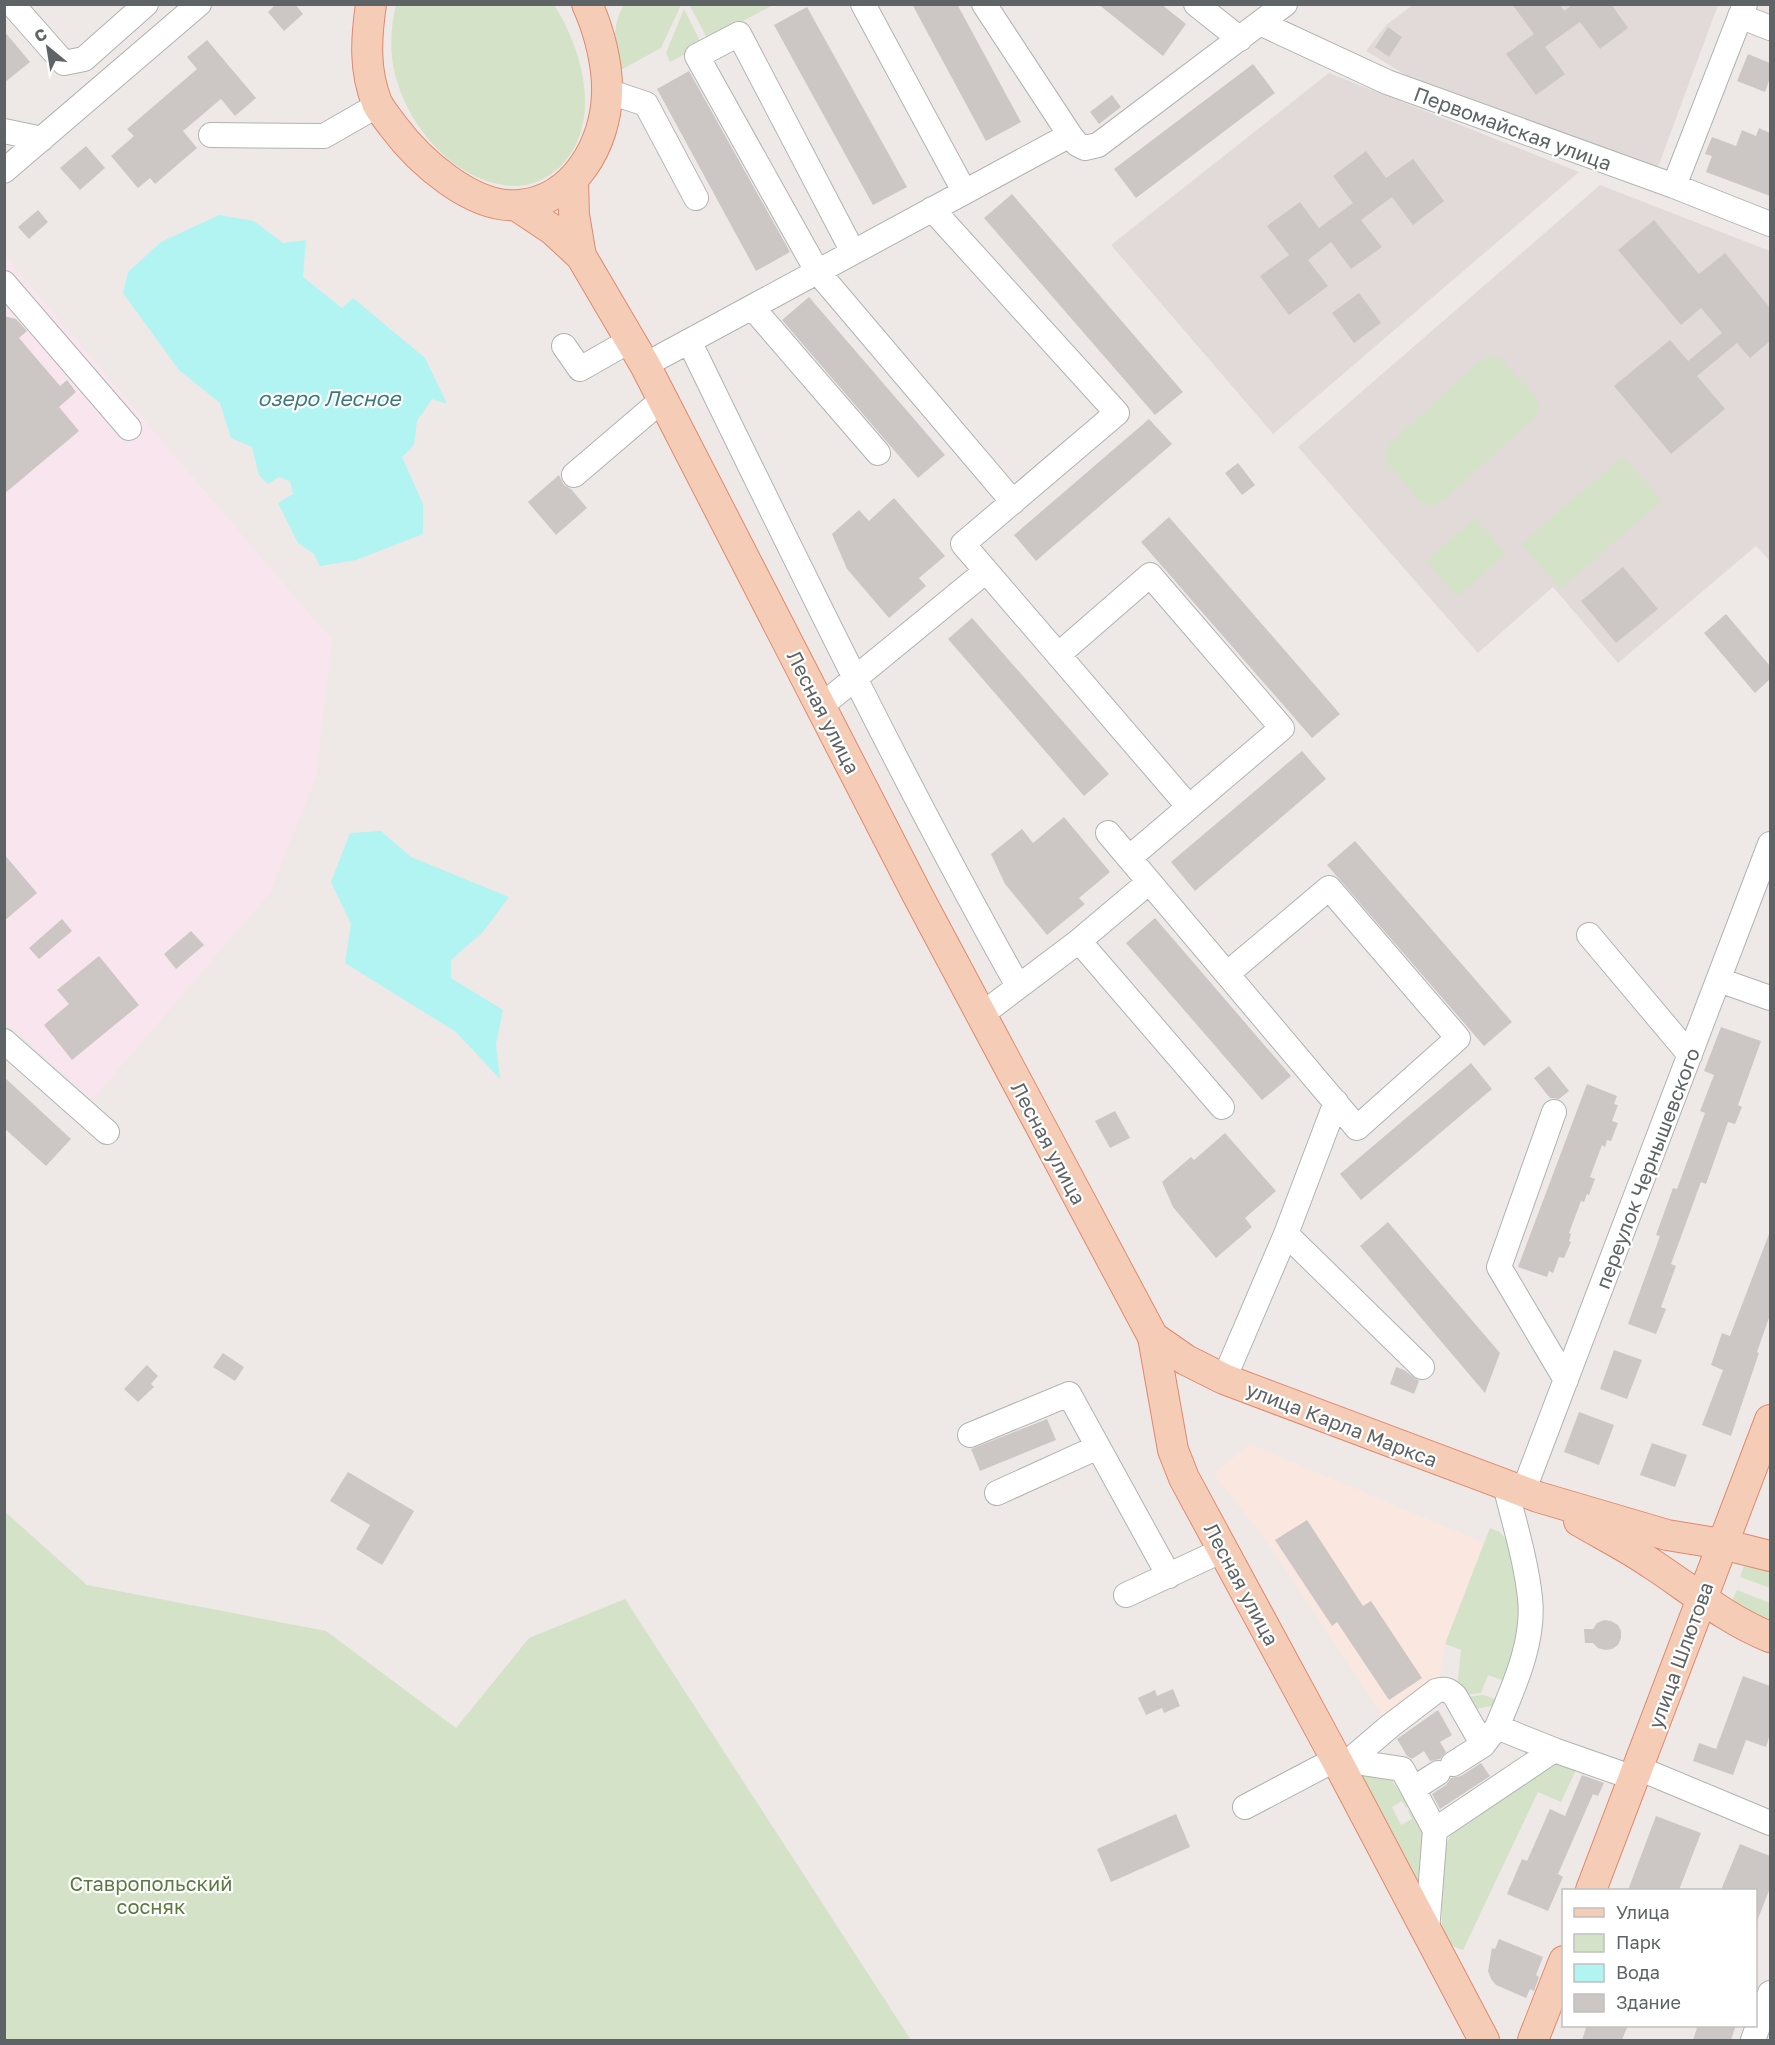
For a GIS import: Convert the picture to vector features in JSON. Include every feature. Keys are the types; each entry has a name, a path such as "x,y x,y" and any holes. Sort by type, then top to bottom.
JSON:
{"main road":[{"path":"371,4 366,39 370,78 378,105 413,151 432,169 476,196 496,203 517,206 539,202 556,195 573,180 594,147 606,108 607,91 603,57 587,4"},
{"path":"603,57 606,26 612,4"},
{"name":"Лесная улица","path":"573,180 574,215 581,256"},
{"name":"Лесная улица","path":"517,206 553,230 581,256 663,399 981,1015 1154,1336 1173,1450 1184,1479 1343,1760 1427,1931 1484,2040"},
{"name":"улица Карла Маркса","path":"1154,1336 1186,1360 1224,1379 1522,1492 1667,1535 1722,1544 1770,1556"},
{"name":"улица Шлютова","path":"1591,1889 1770,1419"},
{"name":"улица Карла Маркса","path":"1522,1492 1651,1563 1701,1600 1770,1637"},
{"path":"1533,2040 1562,1964"}],"street":[{"path":"12,4 64,63 84,59 146,4"},
{"path":"4,171 199,4"},
{"path":"863,4 964,191"},
{"path":"984,4 1070,135 1077,144 1085,148 1098,145 1285,4"},
{"path":"1196,4 1240,39"},
{"path":"1674,186 1742,10 1770,28"},
{"name":"Первомайская улица","path":"1260,23 1387,82 1674,186 1770,224"},
{"path":"853,252 739,33 697,56 817,271 1013,502"},
{"path":"607,91 646,104 696,198"},
{"path":"211,135 324,136 378,105"},
{"path":"4,131 42,139"},
{"path":"564,346 580,369 689,341 1070,135"},
{"path":"932,209 1117,413 963,544 1189,807"},
{"path":"4,283 129,428"},
{"path":"752,307 878,453"},
{"path":"689,341 854,679 955,874 1018,986"},
{"path":"574,475 663,399"},
{"path":"820,707 986,571"},
{"path":"1058,655 1150,575 1282,728 1129,858"},
{"path":"1107,833 1357,1128 1458,1038 1329,888 1228,974"},
{"name":"переулок Чернышевского","path":"1522,1492 1770,844"},
{"path":"981,1015 1079,941 1149,882"},
{"path":"1589,935 1690,1055"},
{"path":"1079,941 1222,1107"},
{"path":"1719,980 1770,998"},
{"path":"4,1041 107,1132"},
{"path":"1224,1379 1286,1234 1336,1102"},
{"path":"1554,1112 1499,1267 1566,1380"},
{"path":"1286,1234 1422,1368"},
{"path":"970,1435 1069,1394 1169,1576"},
{"path":"997,1493 1098,1447"},
{"path":"1413,1789 1490,1736 1522,1665 1528,1631 1530,1600 1522,1492"},
{"path":"1126,1595 1223,1550"},
{"path":"1245,1807 1343,1760 1436,1691 1443,1689 1449,1690 1490,1736 1554,1750 1636,1773 1770,1823"},
{"path":"1435,1830 1554,1750"},
{"path":"1343,1760 1402,1769 1435,1830 1427,1931"},
{"path":"1753,2040 1770,1993"}],"shaded area":[{"path":"1413,5 1718,5 1655,175 1423,85 1366,51 1386,25"},
{"path":"1329,73 1579,172 1273,434 1111,245"},
{"path":"1600,185 1770,251 1770,559 1756,546 1618,663 1553,587 1478,653 1298,447"},
{"path":"4,255 332,640 316,778 270,893 92,1100 5,1021"},
{"path":"1250,1444 1484,1543 1445,1644 1439,1681 1387,1722 1272,1548 1214,1474"}],"green space":[{"path":"689,4 773,5 708,40"},
{"path":"396,5 554,5 573,43 580,64 585,108 582,129 574,148 561,166 540,180 516,186 495,183 475,176 457,166 441,152 414,119 397,81 391,43"},
{"path":"624,5 681,5 661,48 617,72 616,29"},
{"path":"684,9 702,45 670,62 666,53"},
{"path":"1490,357 1500,358 1537,397 1539,407 1535,417 1442,501 1431,506 1421,503 1387,463 1385,453 1390,443 1479,361"},
{"path":"1623,456 1662,501 1560,589 1521,544"},
{"path":"1475,518 1506,554 1457,597 1426,561"},
{"name":"Ставропольский сосняк","path":"4,1511 87,1585 326,1631 456,1728 529,1638 625,1599 911,2040 5,2040"},
{"path":"1490,1528 1500,1532 1506,1539 1522,1611 1507,1682 1488,1675 1481,1693 1464,1695 1457,1687 1461,1650 1445,1644"},
{"path":"1744,1566 1770,1570 1770,1588 1740,1577"},
{"path":"1737,1590 1770,1603 1770,1626 1732,1601"},
{"path":"1484,1695 1500,1701 1492,1706 1476,1709 1465,1697"},
{"path":"1553,1764 1576,1770 1561,1802 1538,1792 1463,1950 1452,1946 1442,1926 1442,1880 1444,1851 1453,1828"},
{"path":"1363,1774 1391,1779 1409,1806 1406,1808 1402,1801 1392,1807 1401,1825 1412,1819 1408,1811 1411,1809 1425,1835 1421,1892 1361,1777"}],"water":[{"name":"озеро Лесное","path":"219,215 254,221 283,243 306,240 303,277 342,308 353,298 425,358 447,404 432,399 417,421 414,445 402,457 423,504 423,534 356,560 320,566 314,554 298,543 278,503 293,494 290,481 279,477 268,484 259,475 252,447 231,438 220,403 179,370 123,293 128,272 161,242"},
{"path":"381,831 411,857 509,897 483,932 451,960 451,978 503,1010 496,1044 500,1079 456,1032 345,963 351,924 331,882 350,833"}],"building":[{"path":"276,4 295,4 303,14 284,31 268,12"},
{"path":"912,4 957,4 1021,122 986,141"},
{"path":"1098,4 1161,4 1186,24 1163,56"},
{"path":"1512,4 1559,4 1564,11 1574,4 1611,4 1628,28 1600,49 1580,22 1545,47 1565,74 1536,95 1506,54 1534,34"},
{"path":"807,7 907,187 873,205 774,25"},
{"path":"1388,27 1402,37 1389,57 1375,47"},
{"path":"4,31 30,62 4,83"},
{"path":"207,40 256,98 235,116 221,99 183,131 197,148 155,184 150,178 138,188 111,156 134,136 127,129 197,69 187,57"},
{"path":"1748,54 1770,63 1770,78 1765,92 1737,81"},
{"path":"1253,64 1275,93 1136,198 1114,169"},
{"path":"689,71 790,252 756,271 657,89"},
{"path":"1112,95 1121,107 1099,124 1090,112"},
{"path":"1759,128 1770,133 1770,196 1706,172 1712,156 1705,154 1712,137 1736,146 1742,130 1756,136"},
{"path":"86,146 105,168 80,190 60,168"},
{"path":"1366,151 1386,178 1413,159 1444,201 1413,225 1392,197 1361,220 1382,247 1351,269 1331,242 1308,260 1328,286 1289,315 1260,276 1289,255 1267,226 1300,202 1319,228 1353,203 1333,176"},
{"path":"1012,194 1183,392 1155,415 984,218"},
{"path":"38,210 48,222 29,239 18,227"},
{"path":"1654,220 1699,274 1725,253 1770,308 1770,341 1750,358 1737,343 1697,376 1725,409 1671,454 1614,386 1670,340 1688,361 1722,333 1701,308 1681,325 1618,250"},
{"path":"1359,293 1381,323 1354,343 1332,313"},
{"path":"809,297 945,455 918,478 782,320"},
{"path":"4,316 16,319 27,331 19,338 60,386 67,380 76,392 59,407 79,431 4,494"},
{"path":"1149,419 1172,444 1036,561 1014,535"},
{"path":"1238,463 1255,485 1242,495 1225,473"},
{"path":"559,475 564,485 571,489 587,508 556,535 528,502"},
{"path":"894,498 945,556 919,578 926,586 889,618 847,569 832,534 859,510 869,521"},
{"path":"1169,517 1340,714 1312,738 1141,542"},
{"path":"1623,567 1658,609 1616,643 1581,601"},
{"path":"1726,614 1770,666 1770,679 1755,693 1704,633"},
{"path":"972,618 1109,774 1084,796 948,639"},
{"path":"1302,751 1326,779 1195,891 1171,862"},
{"path":"1064,817 1110,872 1079,898 1085,904 1047,935 1005,884 991,854 1022,829 1033,843"},
{"path":"1355,841 1512,1022 1484,1046 1327,865"},
{"path":"4,854 37,893 4,921"},
{"path":"1155,918 1291,1076 1262,1100 1126,943"},
{"path":"62,919 72,931 39,959 29,948"},
{"path":"191,931 204,945 176,969 164,954"},
{"path":"99,956 139,1005 72,1060 44,1025 69,1004 57,990"},
{"path":"1721,1027 1761,1041 1738,1105 1742,1107 1735,1124 1728,1122 1706,1184 1701,1182 1671,1264 1676,1266 1661,1307 1666,1309 1656,1334 1628,1324 1660,1236 1656,1235 1673,1188 1677,1189 1705,1113 1700,1111 1714,1075 1704,1071"},
{"path":"1471,1063 1492,1089 1361,1200 1340,1174"},
{"path":"1549,1066 1569,1091 1559,1099 1550,1098 1534,1078"},
{"path":"4,1077 71,1139 46,1166 4,1128"},
{"path":"1587,1084 1617,1096 1614,1104 1618,1105 1612,1121 1618,1123 1611,1141 1607,1140 1605,1147 1602,1145 1590,1177 1595,1179 1589,1195 1587,1194 1584,1202 1581,1201 1569,1233 1571,1242 1564,1258 1559,1257 1553,1273 1549,1271 1547,1277 1518,1267"},
{"path":"1115,1111 1130,1138 1110,1148 1095,1121"},
{"path":"1225,1133 1276,1191 1245,1218 1252,1227 1216,1258 1173,1207 1162,1182 1191,1157 1194,1160"},
{"path":"1388,1222 1500,1353 1485,1393 1360,1246"},
{"path":"1769,1234 1770,1315 1731,1436 1702,1425 1723,1370 1711,1365 1722,1333 1730,1336"},
{"path":"1614,1350 1642,1360 1627,1399 1600,1389"},
{"path":"223,1353 244,1367 235,1381 213,1367"},
{"path":"147,1365 158,1376 151,1384 154,1387 138,1402 124,1389"},
{"path":"1396,1367 1419,1381 1414,1394 1390,1384"},
{"path":"1579,1412 1614,1425 1599,1465 1564,1452"},
{"path":"1047,1419 1056,1440 980,1471 971,1449"},
{"path":"1652,1443 1687,1455 1675,1487 1640,1475"},
{"path":"348,1472 414,1511 382,1565 356,1549 370,1525 330,1501"},
{"path":"1307,1520 1363,1606 1371,1601 1422,1678 1389,1700 1337,1622 1332,1626 1275,1540"},
{"path":"1604,1620 1618,1625 1621,1631 1618,1645 1612,1649 1605,1650 1593,1643 1585,1643 1584,1629 1593,1629 1597,1623"},
{"path":"1743,1676 1770,1686 1770,1734 1766,1747 1746,1740 1733,1775 1693,1761 1699,1743 1716,1749"},
{"path":"1173,1689 1180,1706 1164,1713 1162,1708 1146,1715 1138,1698 1155,1690 1157,1696"},
{"path":"1438,1710 1452,1735 1440,1742 1446,1752 1440,1759 1430,1761 1424,1751 1412,1759 1407,1756 1397,1739"},
{"path":"1481,1763 1490,1776 1440,1809 1432,1794 1446,1785 1451,1778 1461,1776"},
{"path":"1582,1775 1604,1783 1598,1796 1593,1794 1558,1874 1563,1877 1548,1911 1507,1894 1522,1859 1527,1861 1550,1809 1565,1816"},
{"path":"1176,1814 1190,1847 1111,1882 1097,1849"},
{"path":"1656,1816 1701,1833 1679,1889 1628,1889"},
{"path":"1740,1844 1770,1856 1770,1888 1757,1921 1757,1889 1721,1889"},
{"path":"1499,1939 1543,1957 1536,1975 1539,1977 1534,1991 1530,1989 1526,1998 1496,1985 1491,1979 1488,1971 1492,1948 1495,1949"},
{"path":"1586,2027 1627,2027 1622,2040 1582,2040"},
{"path":"1697,2027 1735,2027 1731,2040 1693,2040"}]}
